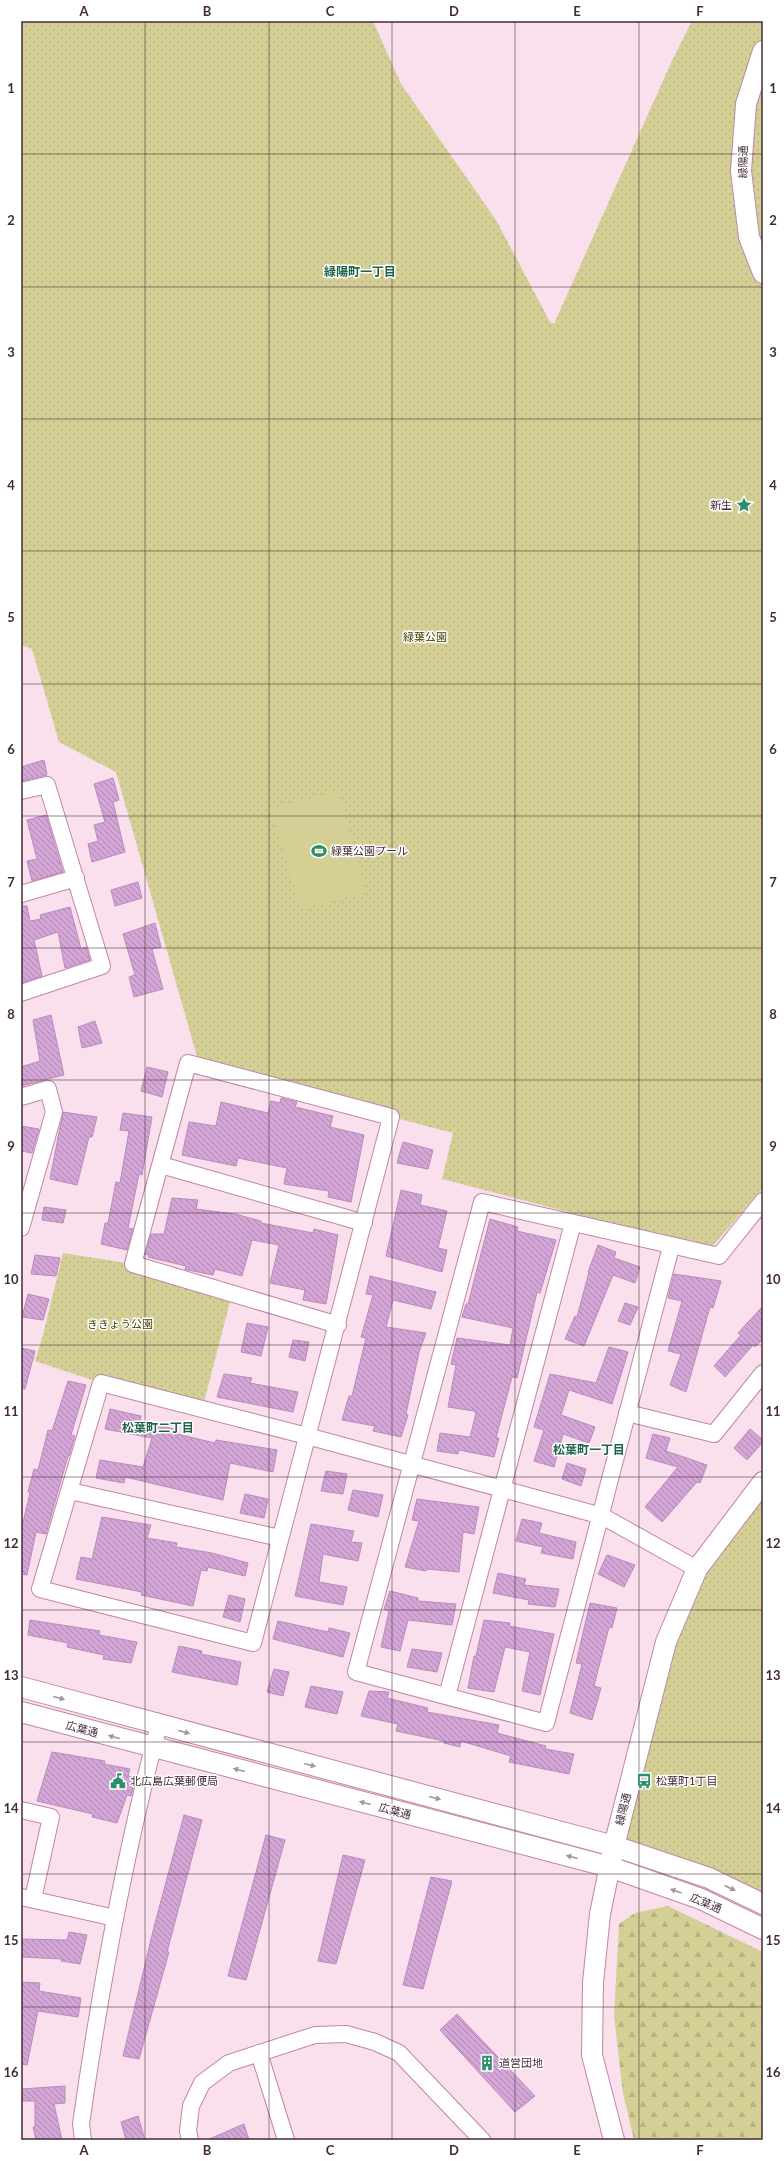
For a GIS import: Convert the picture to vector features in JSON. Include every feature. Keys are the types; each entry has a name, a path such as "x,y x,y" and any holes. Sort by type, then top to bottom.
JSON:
{"street":[{"name":"緑陽通","path":"763,51 746,104 741,170 749,237 763,273"},
{"path":"21,790 47,785 102,966 21,992"},
{"path":"21,894 76,878"},
{"path":"338,1325 133,1264 188,1063 391,1117 338,1325 306,1436 253,1643 40,1590 101,1383 306,1436 412,1464 501,1490 602,1516 697,1569"},
{"path":"21,1097 48,1089 54,1112 21,1228"},
{"path":"161,1165 364,1222"},
{"path":"671,1247 627,1413 602,1516 546,1723 356,1672 482,1202 671,1247 719,1256 763,1201"},
{"path":"447,1696 573,1223"},
{"path":"627,1413 714,1434 763,1372"},
{"name":"緑陽通","path":"614,2140 592,2055 595,1968 600,1914 614,1846 666,1642 697,1569 763,1482"},
{"path":"70,1491 280,1538"},
{"name":"広葉通","path":"21,1688 614,1846 709,1878 763,1904"},
{"name":"広葉通","path":"21,1712 153,1748 610,1867 701,1900 763,1929"},
{"path":"83,2140 81,2124 94,2030 115,1918 159,1725"},
{"path":"21,1810 51,1817 27,1898 115,1918"},
{"path":"190,2140 188,2131 191,2106 202,2082 229,2063 315,2035 346,2034 375,2042 400,2053 482,2140"},
{"path":"259,2053 286,2140"}],"green space":[{"name":"緑葉公園","path":"21,21 373,21 401,84 496,220 550,322 554,324 671,63 692,21 763,21 763,1188 710,1249 442,1179 453,1133 200,1067 116,772 59,742 32,649 21,645"},
{"name":"緑葉公園プール","path":"339,791 366,893 301,909 270,809"},
{"name":"ききょう公園","path":"63,1253 133,1264 232,1294 202,1410 101,1383 35,1361 43,1335"},
{"path":"763,1482 763,1904 614,1846 697,1569"},
{"path":"668,1906 763,1952 763,2140 634,2140 623,2093 614,2016 619,1924 635,1913"}],"building":[{"path":"44,760 47,775 21,781 21,767"},
{"path":"113,778 119,800 113,802 125,852 92,862 88,844 98,841 94,825 105,822 94,784"},
{"path":"46,815 63,872 32,881 27,861 37,859 27,820"},
{"path":"138,882 142,898 115,906 111,890"},
{"path":"21,906 27,906 30,921 41,919 40,915 70,907 81,949 86,947 90,960 65,968 58,932 34,940 42,976 21,983"},
{"path":"155,923 161,947 152,949 163,989 134,997 129,977 135,975 123,934"},
{"path":"51,1015 64,1075 21,1086 21,1067 40,1061 33,1020"},
{"path":"95,1021 102,1043 82,1048 78,1027"},
{"path":"147,1067 168,1072 162,1097 141,1091"},
{"path":"281,1098 297,1102 295,1107 333,1116 330,1127 364,1135 351,1202 328,1197 329,1191 284,1184 287,1168 238,1158 236,1166 182,1155 189,1122 216,1126 221,1102 268,1113 271,1101 280,1103"},
{"path":"63,1112 97,1117 92,1137 89,1137 77,1185 50,1179"},
{"path":"123,1113 152,1117 142,1175 139,1174 128,1228 133,1229 127,1250 101,1244 105,1223 108,1223 116,1182 120,1183 129,1131 120,1130"},
{"path":"21,1126 39,1129 32,1153 21,1151"},
{"path":"403,1142 433,1150 428,1169 397,1163"},
{"path":"401,1190 422,1195 420,1205 447,1211 438,1248 447,1250 442,1272 386,1256"},
{"path":"172,1198 198,1200 196,1209 235,1214 261,1221 261,1223 313,1233 314,1229 338,1235 326,1304 303,1300 305,1290 270,1283 279,1245 252,1240 242,1276 215,1269 213,1275 185,1270 186,1266 148,1257 149,1255 145,1254 151,1234 164,1234"},
{"path":"44,1207 66,1210 63,1223 42,1220"},
{"path":"490,1219 518,1227 517,1231 556,1240 540,1293 537,1292 517,1378 512,1377 496,1438 499,1438 494,1457 459,1450 458,1454 437,1451 440,1433 470,1437 476,1413 474,1411 448,1407 456,1365 451,1364 457,1338 510,1345 513,1328 462,1317 466,1304 468,1304"},
{"path":"598,1245 616,1252 614,1258 640,1267 635,1283 613,1275 584,1346 565,1339 575,1316 577,1317 588,1272"},
{"path":"35,1255 60,1258 56,1276 31,1274"},
{"path":"674,1274 721,1281 713,1308 710,1307 686,1392 670,1385 681,1354 668,1351 682,1301 668,1298"},
{"path":"370,1276 436,1292 431,1309 393,1300 386,1327 426,1333 419,1352 406,1414 408,1415 401,1437 373,1431 375,1426 342,1420 349,1396 352,1396 366,1338 361,1337 373,1295 366,1294"},
{"path":"28,1294 49,1299 43,1320 22,1317"},
{"path":"625,1303 638,1307 630,1325 618,1321"},
{"path":"763,1306 763,1339 755,1347 753,1345 725,1377 714,1366 741,1335 738,1333"},
{"path":"247,1323 268,1327 261,1356 241,1352"},
{"path":"293,1340 309,1342 305,1361 289,1357"},
{"path":"609,1347 628,1352 612,1404 569,1390 561,1415 595,1427 589,1443 563,1434 554,1467 534,1461 544,1430 534,1427 550,1374 596,1383"},
{"path":"21,1348 35,1351 25,1389 21,1388"},
{"path":"224,1374 252,1378 250,1383 298,1392 293,1412 217,1397"},
{"path":"68,1381 86,1385 71,1435 75,1436 46,1534 36,1532 27,1575 21,1574 21,1531 30,1493 28,1492 34,1469 38,1470 48,1430 52,1431"},
{"path":"110,1409 141,1416 140,1421 178,1430 177,1434 215,1443 216,1440 277,1450 273,1472 230,1463 223,1500 125,1477 124,1483 96,1478 100,1460 143,1467 152,1438 105,1429"},
{"path":"750,1429 763,1440 763,1442 747,1460 734,1448"},
{"path":"653,1434 670,1438 666,1451 707,1465 700,1483 697,1482 662,1522 645,1507 678,1467 646,1458"},
{"path":"567,1463 586,1469 581,1486 562,1479"},
{"path":"326,1471 347,1474 343,1494 321,1491"},
{"path":"353,1490 383,1495 378,1517 348,1510"},
{"path":"245,1494 268,1499 264,1518 240,1513"},
{"path":"417,1499 479,1507 474,1534 463,1532 459,1572 427,1569 426,1571 405,1567 419,1521 412,1520"},
{"path":"102,1517 151,1525 147,1538 177,1543 176,1547 212,1553 248,1563 245,1576 208,1567 207,1571 201,1570 193,1606 141,1595 142,1592 76,1579 81,1557 92,1559"},
{"path":"522,1519 542,1523 539,1533 576,1542 573,1559 541,1553 543,1547 516,1541"},
{"path":"311,1524 354,1531 351,1542 362,1543 358,1561 323,1554 319,1582 347,1587 343,1605 295,1596"},
{"path":"607,1555 635,1565 624,1587 598,1574"},
{"path":"498,1573 526,1579 524,1585 559,1589 555,1607 528,1604 529,1600 493,1593"},
{"path":"390,1591 418,1598 418,1601 456,1604 452,1625 408,1620 400,1651 381,1647 389,1611 384,1609"},
{"path":"229,1595 245,1599 240,1622 223,1617"},
{"path":"590,1603 617,1608 612,1628 609,1627 594,1686 601,1688 592,1720 570,1713 582,1664 576,1663"},
{"path":"30,1620 100,1631 99,1635 137,1642 131,1663 103,1659 104,1655 67,1647 68,1643 28,1635"},
{"path":"484,1620 510,1623 509,1626 554,1634 540,1695 522,1691 530,1652 505,1647 494,1692 468,1688 474,1656 476,1656"},
{"path":"278,1621 328,1632 329,1628 350,1633 343,1657 273,1639"},
{"path":"179,1646 202,1651 201,1654 241,1662 237,1685 172,1672"},
{"path":"412,1649 442,1653 437,1672 407,1667"},
{"path":"274,1669 289,1672 283,1696 267,1692"},
{"path":"311,1686 343,1692 337,1714 305,1707"},
{"path":"369,1691 389,1692 387,1698 428,1708 427,1712 499,1725 497,1733 546,1746 545,1749 574,1754 569,1774 509,1762 511,1756 461,1741 460,1747 444,1743 444,1741 396,1731 398,1724 361,1716"},
{"path":"52,1752 105,1761 104,1764 130,1769 128,1776 136,1778 131,1796 127,1795 117,1823 92,1817 93,1814 37,1801"},
{"path":"184,1815 202,1820 167,1952 169,1952 139,2059 123,2056 154,1927"},
{"path":"266,1835 285,1840 246,1980 228,1976"},
{"path":"343,1855 365,1860 336,1964 318,1961"},
{"path":"431,1877 452,1881 423,1989 403,1985"},
{"path":"69,1932 87,1935 80,1964 61,1961 62,1959 21,1957 21,1939 67,1940"},
{"path":"21,1982 40,1983 39,1991 81,1998 78,2017 38,2011 27,2065 21,2064"},
{"name":"道営団地","path":"457,2014 535,2096 515,2112 440,2030"},
{"path":"65,2086 65,2103 54,2104 62,2140 36,2140 33,2127 35,2127 35,2101 21,2101 21,2089"},
{"path":"138,2116 145,2140 126,2140 121,2122"},
{"path":"244,2124 249,2140 207,2140"}],"place":[{"name":"新生","path":"744,505"},
{"name":"緑葉公園プール","path":"319,851"},
{"name":"北広島広葉郵便局","path":"118,1781"},
{"name":"松葉町1丁目","path":"644,1781"},
{"name":"道営団地","path":"487,2063"}],"district":[{"name":"緑陽町一丁目","path":"360,272"},
{"name":"松葉町二丁目","path":"158,1428"},
{"name":"松葉町一丁目","path":"589,1450"}]}
